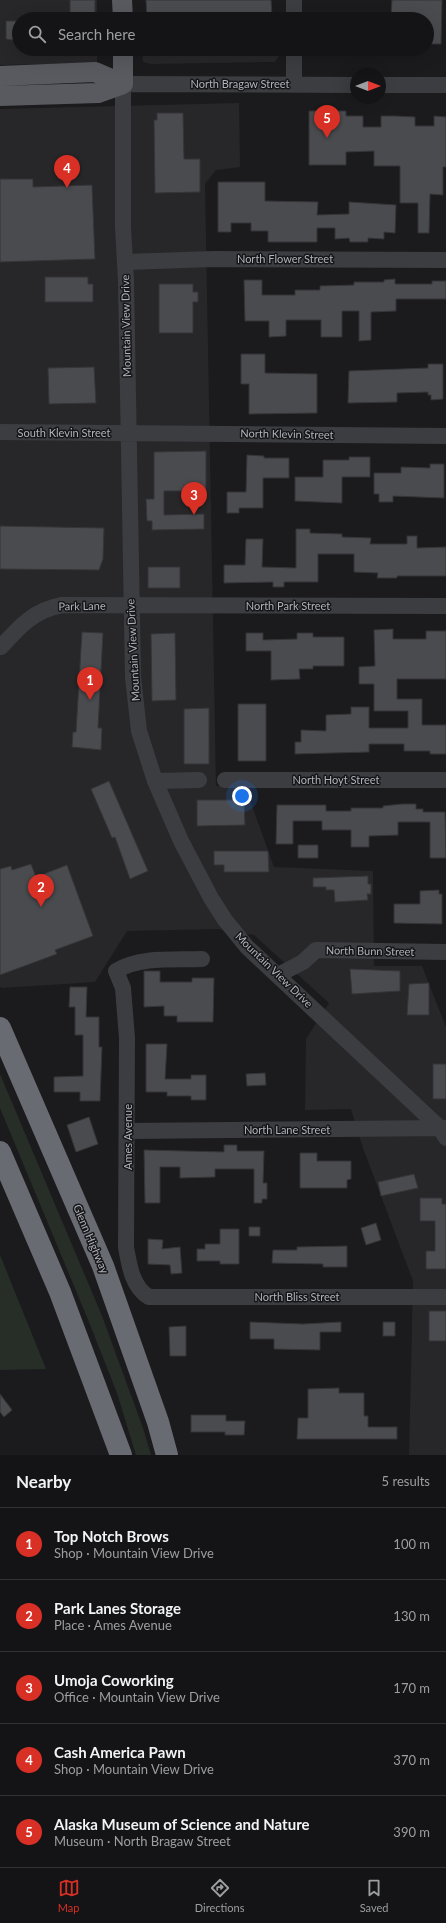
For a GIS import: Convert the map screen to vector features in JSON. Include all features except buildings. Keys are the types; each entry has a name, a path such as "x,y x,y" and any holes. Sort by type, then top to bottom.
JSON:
{"highway":[{"name":"Glenn Highway","path":"0,1028 103,1266 158,1422 167,1455"},
{"path":"0,1152 60,1292 121,1455"}],"main road":[{"path":"122,0 122,12"},
{"name":"Mountain View Drive","path":"123,56 123,84"},
{"path":"0,76 95,72 123,84"},
{"path":"0,96 98,93 123,84"}],"street":[{"path":"294,0 294,12"},
{"path":"294,56 294,84"},
{"name":"North Bragaw Street","path":"123,84 350,85"},
{"name":"Mountain View Drive","path":"123,84 123,227 129,433 131,605 133,677 139,731 155,781 181,841 210,898 225,920 247,947 444,1131"},
{"path":"386,85 446,85"},
{"name":"North Flower Street","path":"125,262 213,259 446,260"},
{"name":"South Klevin Street","path":"0,432 129,433"},
{"name":"North Klevin Street","path":"129,433 446,436"},
{"name":"Park Lane","path":"1,647 23,623 48,607 62,605 131,605"},
{"name":"North Park Street","path":"131,605 446,606"},
{"path":"155,781 199,780"},
{"name":"North Hoyt Street","path":"225,780 446,780"},
{"name":"North Bunn Street","path":"278,975 303,962 316,950 446,952"},
{"name":"Ames Avenue","path":"149,1297 142,1293 137,1286 128,1261 126,1246 128,1131 125,1002 123,988 116,971 127,964 141,962 202,959"},
{"name":"North Lane Street","path":"128,1131 444,1131"},
{"name":"North Bliss Street","path":"149,1297 446,1297"}],"shaded area":[{"path":"0,0 97,0 97,12 12,12 12,56 97,56 97,63 0,65"},
{"path":"143,56 279,56 275,62 152,64 143,62"},
{"path":"239,103 240,167 216,170 205,184 216,786 245,786 274,867 373,871 374,966 422,966 446,1027 446,1455 409,1455 413,1281 363,1148 351,1109 305,1110 306,1039 329,1003 254,935 218,929 127,931 95,982 1,988 0,986 0,109"},
{"path":"0,1074 102,1316 143,1428 151,1455 136,1455 117,1393 0,1108"},
{"path":"0,1255 46,1369 0,1370"}],"place":[{"name":"Alaska Museum of Science and Nature","path":"327,138"},
{"name":"Cash America Pawn","path":"67,188"},
{"name":"Umoja Coworking","path":"194,515"},
{"name":"Top Notch Brows","path":"90,700"},
{"name":"Park Lanes Storage","path":"41,907"}]}
